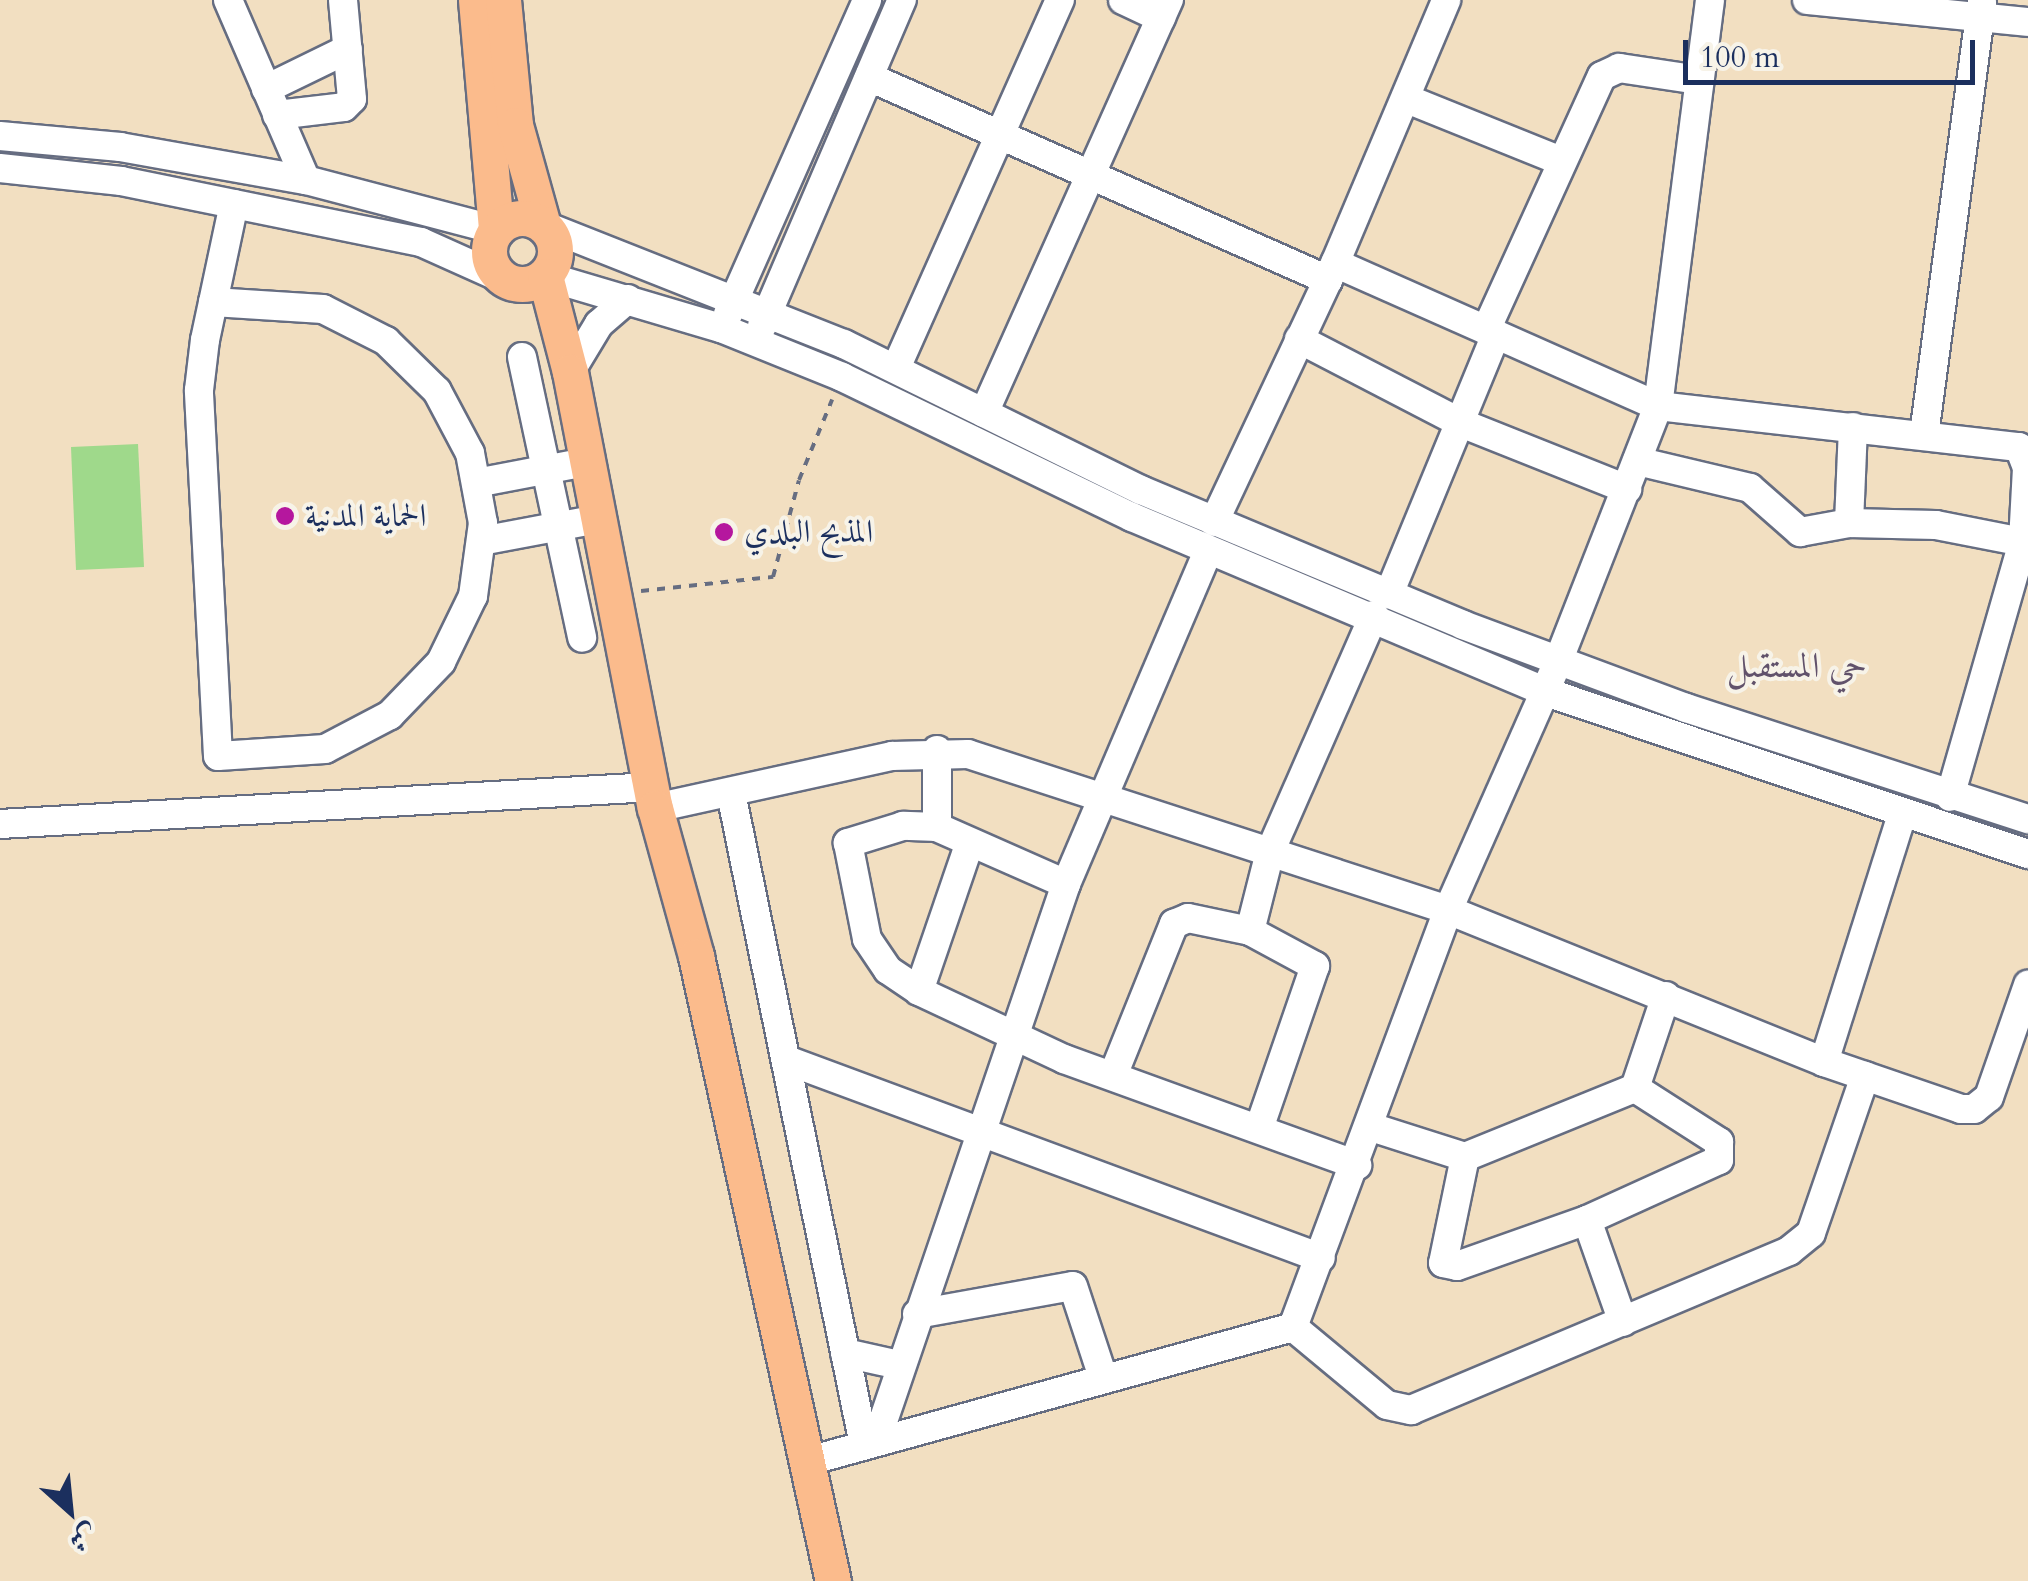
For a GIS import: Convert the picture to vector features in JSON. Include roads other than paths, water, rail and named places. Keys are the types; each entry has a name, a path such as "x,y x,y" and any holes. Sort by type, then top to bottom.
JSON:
{"main road":[{"path":"476,0 496,230 489,261 520,279 570,372 653,798 696,956 833,1581"},
{"path":"503,0 515,125 544,225 555,244 520,279"},
{"path":"496,230 524,218 544,225"},
{"path":"520,279 576,415"}],"street":[{"path":"228,0 306,180"},
{"path":"277,115 349,104 343,0"},
{"path":"721,328 867,0"},
{"path":"755,341 900,0"},
{"path":"896,368 1060,0"},
{"path":"984,412 1165,9 1123,0"},
{"path":"1214,522 1331,272 1446,0"},
{"path":"1293,1327 1371,1127 1448,910 1559,659 1658,406 1710,0"},
{"path":"1807,0 1981,8 2028,22"},
{"path":"1924,434 1981,8"},
{"path":"266,89 348,49"},
{"path":"1250,932 1270,852 1461,424 1491,332 1559,160 1608,72 1700,80"},
{"path":"869,77 1092,176 1491,332 1658,406 1924,434 2018,448 2027,468 2023,542 1950,796"},
{"path":"1407,98 1559,160"},
{"path":"0,136 120,147 306,180 496,230"},
{"path":"0,168 120,181 421,242 520,279 628,299 721,328 842,377 1208,550 1559,659 1950,796 2028,818"},
{"path":"214,302 322,310 386,341 437,391 470,453 480,541 473,596 441,662 390,714 325,749 218,756 198,390 214,302 234,204"},
{"path":"544,225 768,312 896,368 1382,605 1543,690 2028,854"},
{"path":"570,372 600,324 628,299"},
{"path":"1299,339 1461,424 1627,489"},
{"path":"522,357 582,638"},
{"path":"1850,523 1852,427"},
{"path":"1637,461 1750,488 1800,532 1850,523 1936,526 2023,542"},
{"path":"476,482 586,462"},
{"path":"480,541 598,520"},
{"path":"871,1444 1066,884 1100,794 1208,550"},
{"path":"936,827 937,750"},
{"path":"0,824 731,794 937,750 1100,794 1448,910 1824,1062 1974,1109 1988,1097 2028,985"},
{"path":"731,794 789,1061 845,1352 871,1444"},
{"path":"1824,1062 1902,814"},
{"path":"1066,884 936,827 903,826 848,843 867,939 888,970 919,991 1011,1035 1356,1165"},
{"path":"919,991 970,842"},
{"path":"1114,1073 1174,924 1188,918 1250,932 1315,966 1259,1129"},
{"path":"1371,1127 1465,1156 1635,1088 1666,996"},
{"path":"789,1061 1320,1258"},
{"path":"1293,1327 1402,1411 1623,1322 1803,1243 1866,1076"},
{"path":"1465,1156 1443,1263 1457,1266 1586,1220 1724,1153 1719,1142 1635,1088"},
{"path":"1586,1220 1623,1322"},
{"path":"918,1314 1074,1286 1103,1377"},
{"path":"806,1462 1293,1327"},
{"path":"845,1352 900,1364"}],"place":[{"name":"الحماية المدنية","path":"285,516"},
{"name":"المذبح البلدي","path":"724,532"}],"district":[{"name":"حي المستقبل","path":"1797,666"}]}
